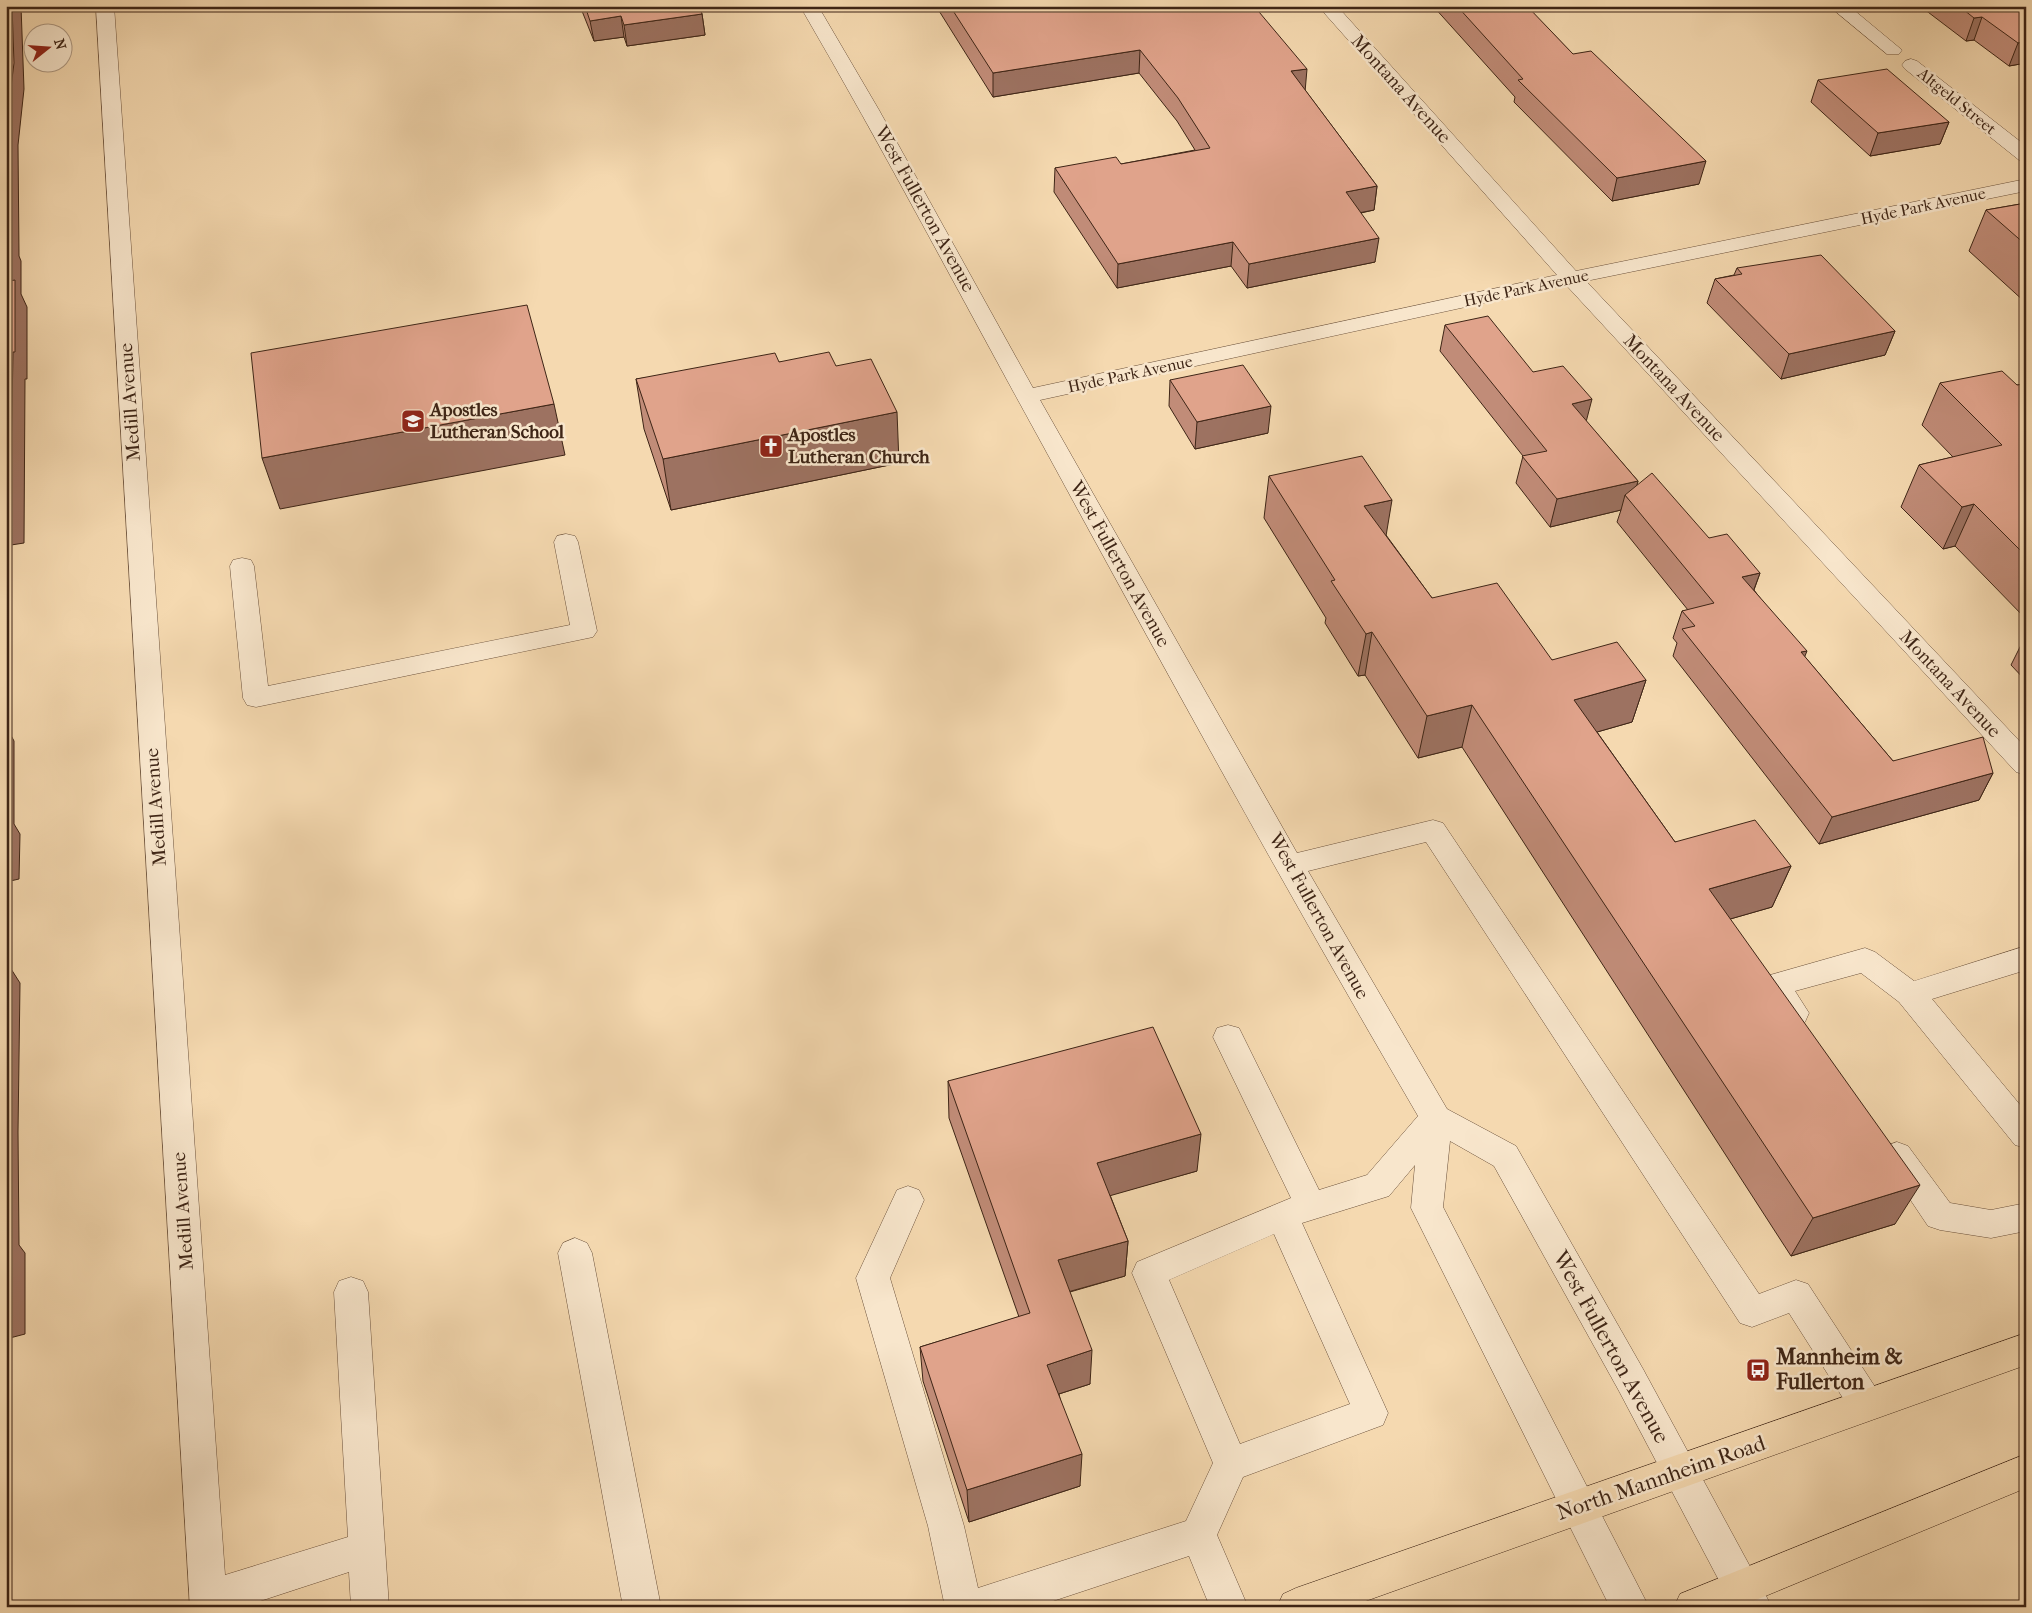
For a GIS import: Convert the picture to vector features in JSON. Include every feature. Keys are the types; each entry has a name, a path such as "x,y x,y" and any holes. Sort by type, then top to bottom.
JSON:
{"main road":[{"name":"North Mannheim Road","path":"1296,1607 2026,1349"},
{"path":"1693,1607 1748,1596 2026,1471"}],"street":[{"name":"Medill Avenue","path":"106,6 209,1603"},
{"name":"West Fullerton Avenue","path":"809,6 870,110 1354,980 1436,1118 1505,1156 1632,1380 1679,1471 1748,1596"},
{"name":"Montana Avenue","path":"1327,6 1571,278 2026,765"},
{"path":"1838,6 1893,50"},
{"name":"Altgeld Street","path":"1911,65 2026,156"},
{"name":"Hyde Park Avenue","path":"1028,396 1571,278 2026,185"},
{"path":"242,566 256,698 584,631 566,542"},
{"path":"1290,865 1433,830 1752,1312 1796,1295 1867,1405"},
{"path":"1910,994 2026,958"},
{"path":"1808,1033 1774,985 1866,960 1910,994 2026,1136"},
{"path":"978,1607 1198,1535 1231,1464 1371,1413 1296,1211 1228,1037"},
{"path":"1231,1464 1149,1273 1296,1211 1378,1186 1436,1118"},
{"path":"1436,1118 1427,1208 1630,1607"},
{"path":"1883,1136 1940,1216 1991,1224 2026,1217"},
{"path":"908,1200 873,1278 946,1526 964,1607"},
{"path":"575,1253 642,1607"},
{"path":"351,1292 370,1607"},
{"path":"1198,1535 1229,1607"},
{"path":"209,1603 366,1549"}],"building":[{"path":"6,6 12,6 14,63 7,119 8,234 10,234 9,281 15,280 15,352 13,352 10,515 6,516"},
{"path":"585,6 699,6 702,14 624,25 621,16 590,21"},
{"path":"950,6 1254,6 1307,69 1291,71 1377,186 1346,192 1379,238 1249,264 1233,242 1118,264 1055,168 1116,157 1121,164 1210,148 1178,98 1140,50 993,73"},
{"path":"1457,6 1527,6 1573,54 1591,51 1706,161 1617,178 1518,80 1523,79"},
{"path":"1959,6 2026,6 2026,41 2018,43 1982,17 1974,18"},
{"path":"1887,69 1949,122 1878,133 1818,80"},
{"path":"2026,203 2026,245 1986,210"},
{"path":"1821,255 1895,331 1789,354 1715,279 1742,274 1737,268"},
{"path":"527,305 554,404 262,458 251,353"},
{"path":"1488,316 1533,372 1563,366 1592,399 1572,404 1638,481 1557,499 1522,456 1547,451 1445,325"},
{"path":"829,352 836,366 871,359 897,412 663,459 636,379 775,353 779,362"},
{"path":"1243,365 1271,406 1197,422 1170,380"},
{"path":"2002,371 2017,385 2026,384 2026,556 1974,504 1962,507 1919,465 2002,445 1940,383"},
{"path":"1362,456 1392,500 1364,506 1432,598 1497,583 1552,660 1617,642 1646,680 1574,700 1675,842 1755,820 1791,866 1709,889 1920,1185 1813,1218 1472,705 1427,716 1372,632 1366,634 1331,581 1335,580 1269,476"},
{"path":"1652,473 1709,538 1727,534 1760,573 1742,577 1807,651 1801,652 1893,761 1983,737 1993,773 1832,817 1682,629 1695,626 1682,611 1714,603 1625,495"},
{"path":"1153,1027 1201,1134 1097,1163 1128,1241 1058,1260 1092,1350 1047,1365 1082,1454 967,1490 920,1347 1030,1313 948,1081"},
{"path":"6,1229 7,1310 6,1310"}],"place":[{"name":"Apostles Lutheran School","path":"413,421"},
{"name":"Apostles Lutheran Church","path":"771,446"},
{"name":"Mannheim & Fullerton","path":"1758,1370"}]}
